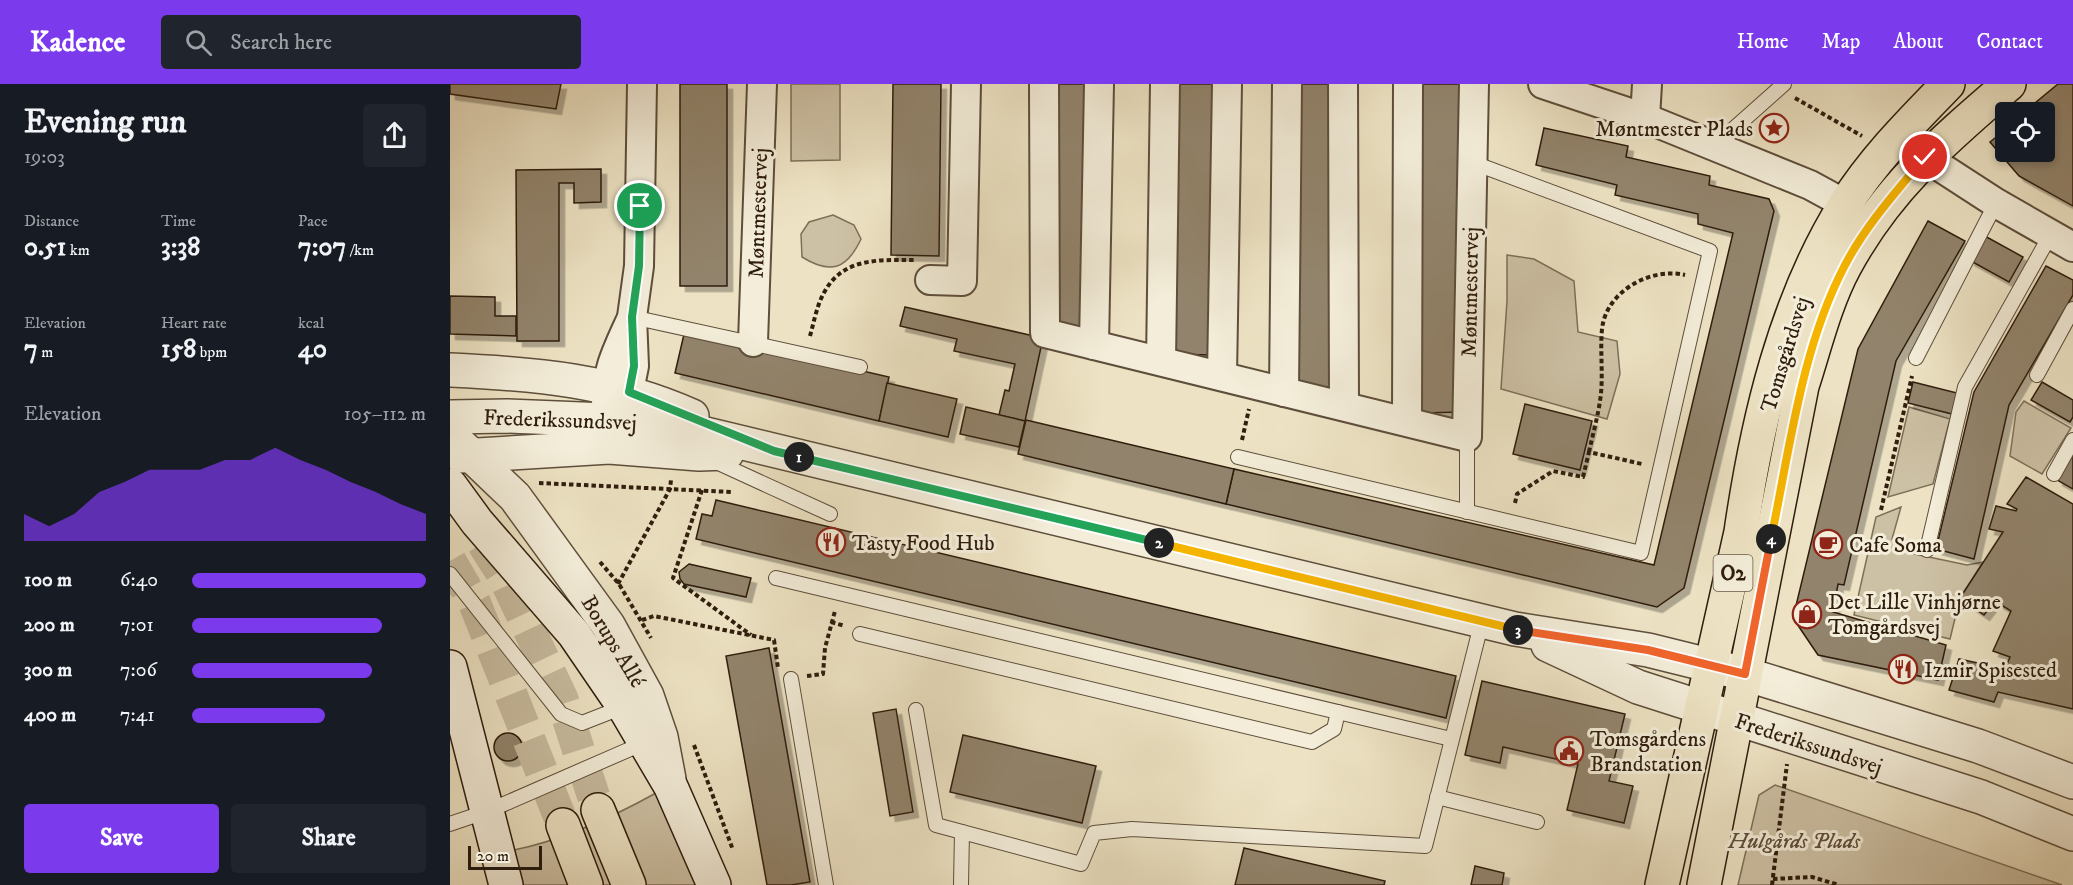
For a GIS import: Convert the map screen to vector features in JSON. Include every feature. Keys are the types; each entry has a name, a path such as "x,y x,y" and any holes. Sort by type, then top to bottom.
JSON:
{"main road":[{"name":"Tomsgårdsvej","path":"1713,665 1741,532 1749,479 1774,376 1798,301 1819,252 1845,204 1887,148 1948,84"},
{"name":"Tomsgårdsvej","path":"1741,697 1802,386 1825,313 1844,267 1871,222 1925,157 2009,84"},
{"name":"O2","path":"1662,885 1713,665"},
{"name":"O2","path":"1704,885 1741,697"},
{"path":"598,810 629,885"},
{"path":"563,825 586,885"}],"street":[{"path":"606,419 617,389 634,366 632,317 639,266 642,84"},
{"name":"Møntmestervej","path":"753,342 762,84"},
{"path":"923,270 962,281 966,84"},
{"path":"1044,84 1046,333 1467,437"},
{"path":"1094,345 1099,84"},
{"path":"1161,362 1165,84"},
{"path":"1222,376 1227,84"},
{"path":"1284,392 1287,84"},
{"path":"1343,84 1344,405"},
{"path":"1407,421 1408,84"},
{"name":"Møntmestervej","path":"1467,437 1474,84"},
{"path":"1543,84 1645,118 1810,185 1845,204"},
{"path":"1645,118 1647,84"},
{"path":"1925,157 1996,203 2062,241"},
{"path":"450,370 534,374 617,389 774,451"},
{"name":"Frederikssundsvej","path":"450,417 507,416 656,422 1515,629 1648,650 1713,665 1741,697 1790,736 1981,797 2073,834"},
{"name":"Frederikssundsvej","path":"458,449 599,447 699,454 774,451"},
{"name":"Borups Allé","path":"458,449 502,482 533,519 608,625 635,701"},
{"path":"450,485 477,522 635,701 714,885"},
{"name":"Frederikssundsvej","path":"1515,629 1638,687 1703,709 1741,697 1978,746 2073,782"},
{"path":"450,667 469,747 466,818 506,885"}],"lane":[{"path":"1710,144 1721,140 1782,86"},
{"path":"1238,457 1641,554 1710,251 1471,162"},
{"path":"1916,358 1996,203"},
{"path":"1927,550 1965,387 2062,241"},
{"path":"2037,375 2073,309"},
{"path":"632,317 860,367"},
{"path":"1467,437 1467,512"},
{"path":"2054,474 2073,440"},
{"path":"699,454 830,514"},
{"path":"450,574 561,714 582,723 635,701"},
{"path":"776,578 1451,739"},
{"path":"916,710 936,825 1081,864 1094,833 1132,829 1425,846 1482,621"},
{"path":"860,634 1312,742 1334,729 1338,712"},
{"path":"791,679 826,885"},
{"path":"466,818 653,740"},
{"path":"1437,797 1538,822"},
{"path":"961,885 962,832"}],"path":[{"path":"1782,86 1850,131 1887,148"},
{"path":"804,354 825,290 847,267 868,260 923,270"},
{"path":"1510,521 1517,494 1553,471 1583,477 1601,394 1604,366 1602,327 1613,301 1640,279 1673,272 1703,279"},
{"path":"1881,510 1916,358"},
{"path":"1589,452 1660,468"},
{"path":"612,588 619,584 670,489 671,480"},
{"path":"530,483 735,492"},
{"path":"702,490 674,578 752,636"},
{"path":"820,674 823,674 829,631 841,594"},
{"path":"642,620 654,616 774,640 780,681 791,679"},
{"path":"1772,885 1790,736"},
{"path":"1773,879 1812,877 1839,885"}],"green space":[{"path":"791,84 840,84 840,160 791,161"},
{"path":"833,215 854,225 861,239 844,263 830,267 812,263 802,257 801,234 809,222"},
{"path":"1507,255 1534,259 1574,281 1578,332 1617,341 1620,374 1607,419 1501,389 1507,301"},
{"path":"2024,401 2071,428 2042,474 2010,456 2016,412"},
{"path":"1909,407 1950,419 1933,484 1888,497"},
{"path":"1901,507 1892,539 1906,540 1910,553 1967,565 1983,562 1960,598 1950,639 1854,615 1876,517"},
{"name":"Hulgårds Plads","path":"1775,785 2062,885 1738,885 1759,795"},
{"path":"656,793 697,885 521,885 514,850 533,846 587,827"}],"building":[{"path":"450,84 561,84 556,109 450,94"},
{"path":"680,84 727,84 727,286 680,286"},
{"path":"893,84 941,84 939,256 891,255"},
{"path":"1053,84 1090,84 1088,329 1051,328"},
{"path":"1175,84 1213,84 1209,355 1172,354"},
{"path":"1296,84 1335,84 1333,387 1295,387"},
{"path":"1420,84 1459,84 1461,412 1422,413"},
{"path":"2058,84 2073,84 2073,206 2019,176 2007,162 2055,162 2055,102 2036,102"},
{"path":"1544,128 1628,146 1626,157 1710,176 1709,185 1769,199 1774,211 1684,588 1657,607 1226,504 1234,469 1654,565 1733,233 1698,224 1698,214 1615,195 1617,185 1536,165"},
{"path":"1995,138 1995,148 1990,142"},
{"path":"601,169 601,202 574,203 574,183 559,183 559,341 517,341 516,170"},
{"path":"1928,221 1965,241 1896,361 1844,585 1838,584 1833,612 1946,645 1938,680 1818,655 1793,618 1858,349"},
{"path":"1983,235 2023,257 2009,282 1969,260"},
{"path":"2046,266 2073,280 2073,295 2009,405 1974,559 1936,549 1974,392"},
{"path":"450,296 495,297 495,316 516,316 516,336 450,334"},
{"path":"905,307 1043,338 1025,421 999,415 1005,390 1009,391 1015,364 954,351 957,339 900,326"},
{"path":"685,330 889,377 879,421 675,373"},
{"path":"1913,382 1957,393 1952,414 1908,403"},
{"path":"2042,382 2073,400 2073,417 2070,422 2031,400"},
{"path":"887,383 957,399 948,437 879,421"},
{"path":"1525,404 1592,421 1580,470 1513,454"},
{"path":"966,407 1025,421 1019,447 960,434"},
{"path":"1026,420 1234,469 1226,504 1018,454"},
{"path":"2073,452 2073,489 2057,480"},
{"path":"2026,477 2073,504 2073,709 1998,692 1994,702 1949,690 1959,659 2005,669 2010,657 1993,651 2011,611 1995,601 1984,615 1960,598 2003,532 1989,529 1996,506 2016,511 2017,509 2007,504"},
{"path":"716,500 1456,676 1446,718 696,539 702,514 712,516"},
{"path":"689,564 751,578 746,597 684,584 679,572"},
{"path":"769,648 810,882 791,885 767,885 726,656"},
{"name":"Tomsgårdens Brandstation","path":"1482,681 1625,714 1609,781 1633,786 1624,823 1567,810 1578,764 1503,747 1500,763 1465,755"},
{"path":"896,709 913,812 890,816 873,713"},
{"path":"508,733 518,737 522,747 518,757 508,761 498,757 494,747 498,737"},
{"path":"963,735 1096,766 1082,823 950,792"},
{"path":"1244,848 1385,881 1384,885 1235,885"},
{"path":"1475,866 1504,873 1502,885 1471,885"}],"tunnel":[{"path":"483,543 504,576 562,699 598,810"},
{"path":"450,561 475,604 563,825"}],"place":[{"name":"Møntmester Plads","path":"1774,128"},
{"name":"Tasty Food Hub","path":"831,542"},
{"name":"Cafe Soma","path":"1828,544"},
{"name":"Det Lille Vinhjørne Tomgårdsvej","path":"1807,614"},
{"name":"Izmir Spisested","path":"1903,669"},
{"name":"Tomsgårdens Brandstation","path":"1569,751"}],"route":[{"path":"640,206 639,266 632,317 634,366 629,392 675,408 774,451 1515,629 1648,650 1745,674 1752,629 1802,386 1825,313 1844,267 1871,222 1925,157"}]}
